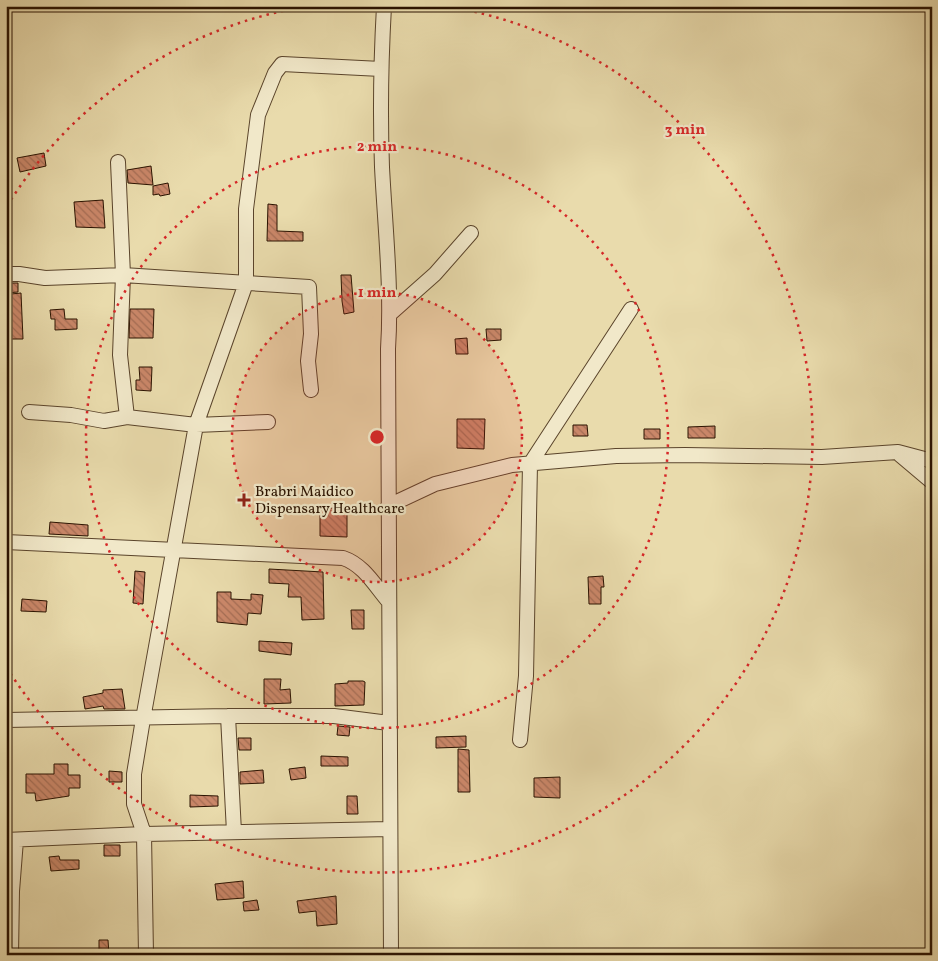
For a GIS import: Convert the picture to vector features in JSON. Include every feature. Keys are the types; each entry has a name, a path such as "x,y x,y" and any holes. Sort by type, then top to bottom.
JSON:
{"street":[{"path":"384,6 381,69 382,164 391,313 388,350 391,955"},
{"path":"146,955 144,834 134,804 134,774 196,425 246,283 246,209 258,115 276,73 282,64 381,69"},
{"path":"118,162 123,275 120,355 127,417"},
{"path":"391,313 435,274 471,233"},
{"path":"6,274 45,278 123,275 309,287 311,334 308,361 311,390"},
{"path":"520,740 526,676 530,464 631,309"},
{"path":"29,412 70,415 104,421 127,417 196,425 268,422"},
{"path":"388,506 435,484 512,465 685,454 822,457 898,452 932,462"},
{"path":"898,452 932,482"},
{"path":"6,542 343,558 361,568 389,602"},
{"path":"228,716 234,832"},
{"path":"6,720 334,716 389,723"},
{"path":"11,955 11,840 144,834 390,830"}],"building":[{"path":"44,153 46,166 20,172 17,158"},
{"path":"151,166 153,185 128,183 127,170"},
{"path":"168,183 170,194 153,195 153,186"},
{"path":"103,200 105,228 76,227 74,202"},
{"path":"268,204 277,205 277,231 303,232 303,241 267,241"},
{"path":"341,275 351,275 354,312 344,314"},
{"path":"6,283 18,283 18,292 6,293"},
{"path":"21,293 23,339 10,339 11,294"},
{"path":"64,309 65,319 77,319 77,329 55,330 55,319 51,319 50,310"},
{"path":"130,309 154,309 153,338 129,338"},
{"path":"486,329 501,329 501,340 487,341"},
{"path":"467,338 468,354 456,354 455,339"},
{"path":"139,367 152,367 151,391 136,390 136,380 140,380"},
{"path":"457,419 485,419 484,449 457,448"},
{"path":"573,425 587,425 588,436 573,436"},
{"path":"715,426 715,438 688,438 688,427"},
{"path":"644,429 660,429 660,439 644,439"},
{"path":"320,508 347,508 347,537 320,536"},
{"path":"50,522 88,525 88,536 49,534"},
{"path":"269,569 323,572 324,619 302,620 301,597 288,597 289,584 269,583"},
{"path":"135,571 145,572 143,604 133,603"},
{"path":"603,576 604,587 601,587 601,604 589,604 588,577"},
{"path":"217,592 231,592 231,599 251,600 251,594 263,595 261,614 248,613 247,625 217,622"},
{"path":"22,599 47,601 46,612 21,611"},
{"path":"351,610 364,610 364,629 352,629"},
{"path":"259,641 292,643 291,655 259,651"},
{"path":"264,679 281,679 280,690 290,689 291,703 264,704"},
{"path":"348,681 365,682 364,705 335,706 335,684 348,683"},
{"path":"122,689 125,709 104,709 103,706 85,709 83,697 103,693 103,690"},
{"path":"338,726 350,727 349,736 337,735"},
{"path":"466,736 466,747 436,748 436,737"},
{"path":"238,738 251,738 251,750 239,750"},
{"path":"458,749 469,750 470,792 458,792"},
{"path":"321,756 348,757 348,766 321,766"},
{"path":"54,764 68,764 68,775 80,775 80,788 69,788 69,796 36,801 35,793 26,793 26,774 54,774"},
{"path":"305,767 306,778 291,780 289,769"},
{"path":"263,770 264,783 240,784 240,772"},
{"path":"109,771 122,772 122,782 109,782"},
{"path":"560,777 560,798 534,797 534,778"},
{"path":"190,795 218,796 218,806 190,807"},
{"path":"347,796 357,796 358,814 347,814"},
{"path":"104,845 120,845 120,856 104,856"},
{"path":"59,856 60,860 79,860 79,869 51,871 49,857"},
{"path":"243,881 244,898 217,900 215,884"},
{"path":"336,896 337,924 317,926 316,911 299,913 297,901"},
{"path":"257,900 259,910 244,911 243,902"},
{"path":"99,940 108,940 109,955 99,955"}],"place":[{"name":"Brabri Maidico Dispensary Healthcare","path":"244,500"}]}
